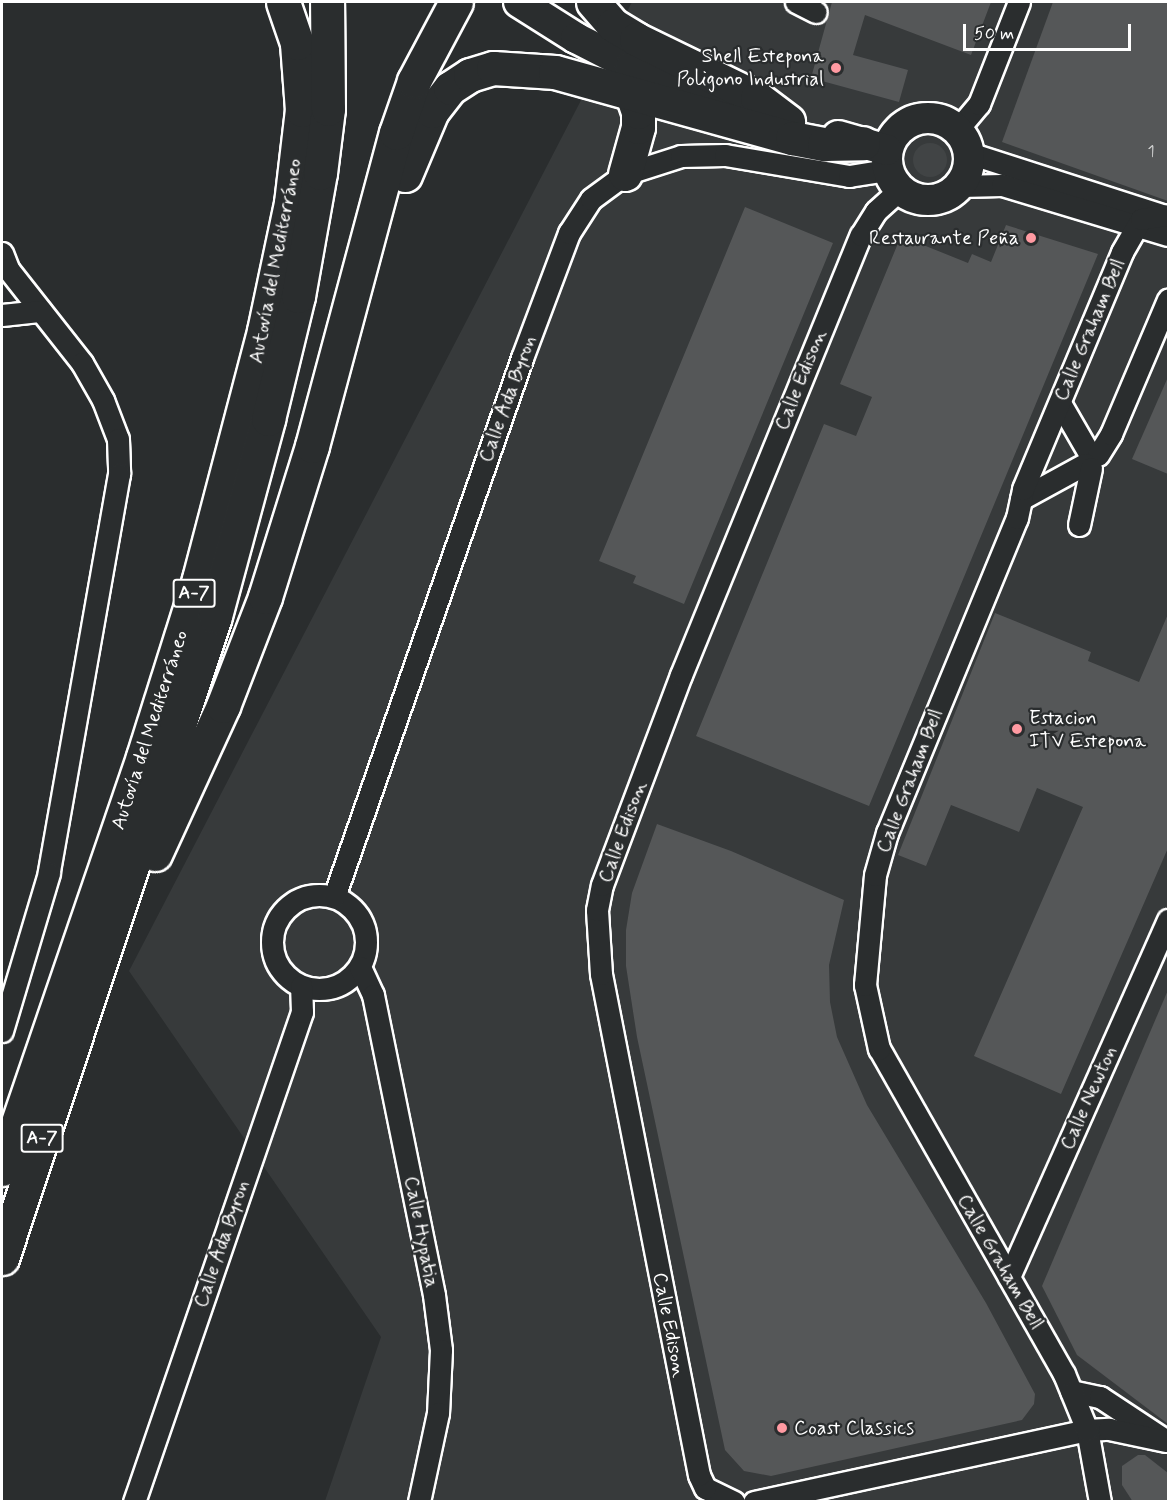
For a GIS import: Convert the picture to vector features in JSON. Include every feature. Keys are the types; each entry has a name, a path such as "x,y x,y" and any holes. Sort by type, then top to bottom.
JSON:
{"highway":[{"name":"Autovía del Mediterráneo","path":"2,1169 143,757 199,579 264,331 291,203 302,110 297,43 283,2"},
{"name":"Autovía del Mediterráneo","path":"2,1258 215,616 268,419 298,296 320,172 328,109 327,2"},
{"path":"312,446 396,133 414,81 456,2"},
{"path":"593,2 613,25 636,39 757,98 788,121"},
{"path":"312,446 358,335 416,142 432,111 450,88 470,75 493,68 523,67 555,72 792,138 824,144 884,163"},
{"path":"625,174 638,128 632,95"},
{"name":"Autovía del Mediterráneo","path":"83,1017 223,706 265,597 312,446"}],"street":[{"path":"519,2 576,38 631,66 669,82 788,121 884,163 924,201 938,200 960,186 1002,185 1137,224 1148,216 1167,222"},
{"path":"796,2 816,12"},
{"path":"960,186 969,165 963,142 1019,2"},
{"path":"884,163 892,138 911,122 935,118 963,142 1167,222"},
{"name":"Calle Ada Byron","path":"334,897 569,233 591,199 625,174 681,156 725,155 849,176 884,163"},
{"name":"Calle Edison","path":"734,1502 705,1488 699,1475 601,974 597,910 602,885 681,675 861,235 876,211 884,163"},
{"name":"Calle Graham Bell","path":"1100,1502 1088,1430 1071,1391 879,1049 865,985 875,874 886,833 1017,518 1021,499 1060,403 1137,224"},
{"path":"2,252 8,269 82,363 111,416 118,438 119,474 49,873 2,1031"},
{"path":"1021,499 1091,460 1111,434 1168,300"},
{"path":"2,315 41,311"},
{"path":"1060,403 1091,460 1079,525"},
{"path":"334,897 347,903 364,926 365,954 360,967 349,980 334,987 301,986 278,965 272,950 278,918 302,898 334,897"},
{"name":"Calle Newton","path":"1009,1277 1168,920"},
{"name":"Calle Hypatia","path":"360,967 373,995 434,1295 439,1339 438,1413 419,1502"},
{"name":"Calle Ada Byron","path":"134,1502 302,1012 301,986"},
{"path":"1071,1391 1100,1397 1146,1424 1167,1442"},
{"path":"754,1502 1088,1430 1109,1429 1167,1442"}],"shaded area":[{"path":"632,2 1168,2 1168,1501 325,1501 381,1337 129,971"},
{"path":"930,143 942,148 947,160 942,172 930,177 918,172 913,160 918,148"}],"building":[{"path":"832,2 991,2 971,55 865,15 853,55 908,70 899,102 811,78"},
{"path":"1053,2 1168,2 1168,201 1002,142"},
{"path":"745,207 833,243 684,604 633,583 636,576 599,561"},
{"path":"1006,225 1098,254 869,806 696,736 824,424 856,436 872,397 840,384 901,236 968,263 972,254 991,262"},
{"path":"1168,377 1168,474 1132,459"},
{"path":"995,613 1091,652 1088,661 1139,682 1168,614 1168,848 1061,1094 974,1056 1083,807 1037,788 1019,832 951,805 926,866 898,855"},
{"path":"657,824 731,851 844,900 829,965 830,1002 837,1037 867,1105 986,1303 1035,1394 1034,1404 1022,1420 771,1476 744,1471 725,1450 637,1037 626,966 626,930 632,893"},
{"path":"1168,990 1168,1424 1077,1355 1042,1286"},
{"path":"1138,1455 1145,1455 1168,1473 1168,1502 1133,1502 1122,1485 1122,1466"}],"place":[{"name":"Shell Estepona Poligono Industrial","path":"836,68"},
{"name":"Restaurante Peña","path":"1031,238"},
{"name":"Estacion ITV Estepona","path":"1017,729"},
{"name":"Coast Classics","path":"782,1428"}]}
